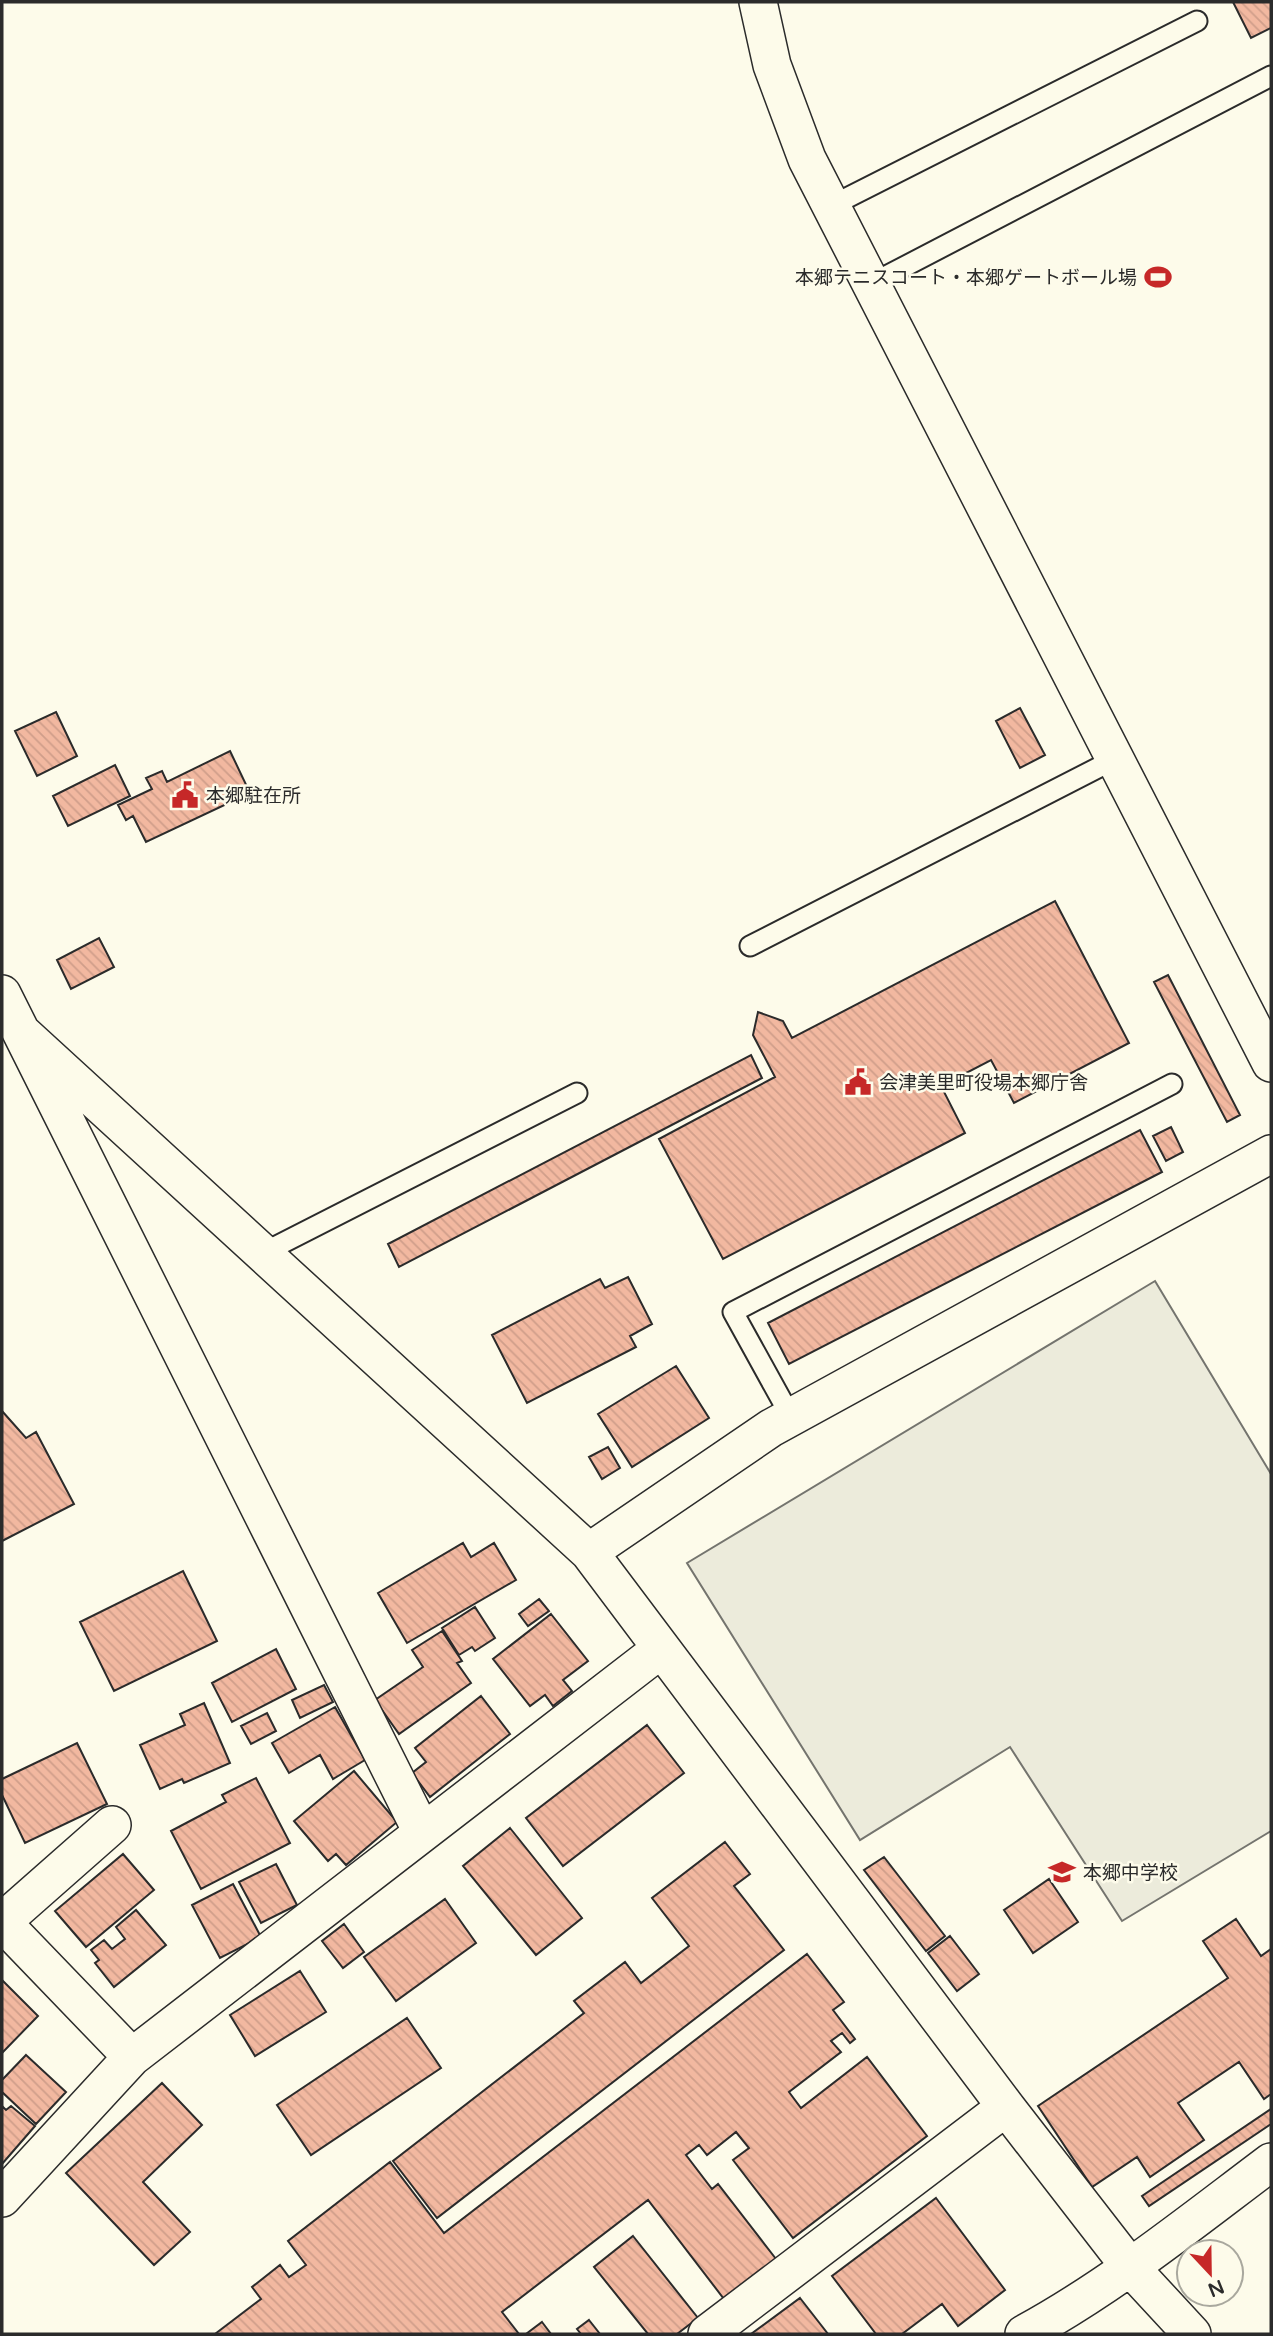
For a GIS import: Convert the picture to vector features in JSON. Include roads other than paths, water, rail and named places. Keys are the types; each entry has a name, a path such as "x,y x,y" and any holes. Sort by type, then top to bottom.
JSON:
{"street":[{"path":"758,2 776,76 807,159 1271,1063"},
{"path":"2,994 422,1832"},
{"path":"21,1032 589,1552 1006,2107 1130,2267 1192,2334"},
{"path":"589,1552 791,1417 1271,1154"},
{"path":"2,2199 132,2057 660,1649"},
{"path":"112,1825 2,1922 132,2057"},
{"path":"707,2334 1006,2107"},
{"path":"1024,2334 1060,2315 1130,2267 1271,2162"}],"lane":[{"path":"831,206 1198,21"},
{"path":"871,284 1271,76"},
{"path":"750,946 1115,759"},
{"path":"791,1417 733,1312 1172,1084"},
{"path":"262,1253 577,1093"}],"place":[{"name":"本郷テニスコート・本郷ゲートボール場","path":"1158,277"},
{"name":"本郷駐在所","path":"185,795"},
{"name":"会津美里町役場本郷庁舎","path":"858,1082"},
{"name":"本郷中学校","path":"1062,1872"}]}
